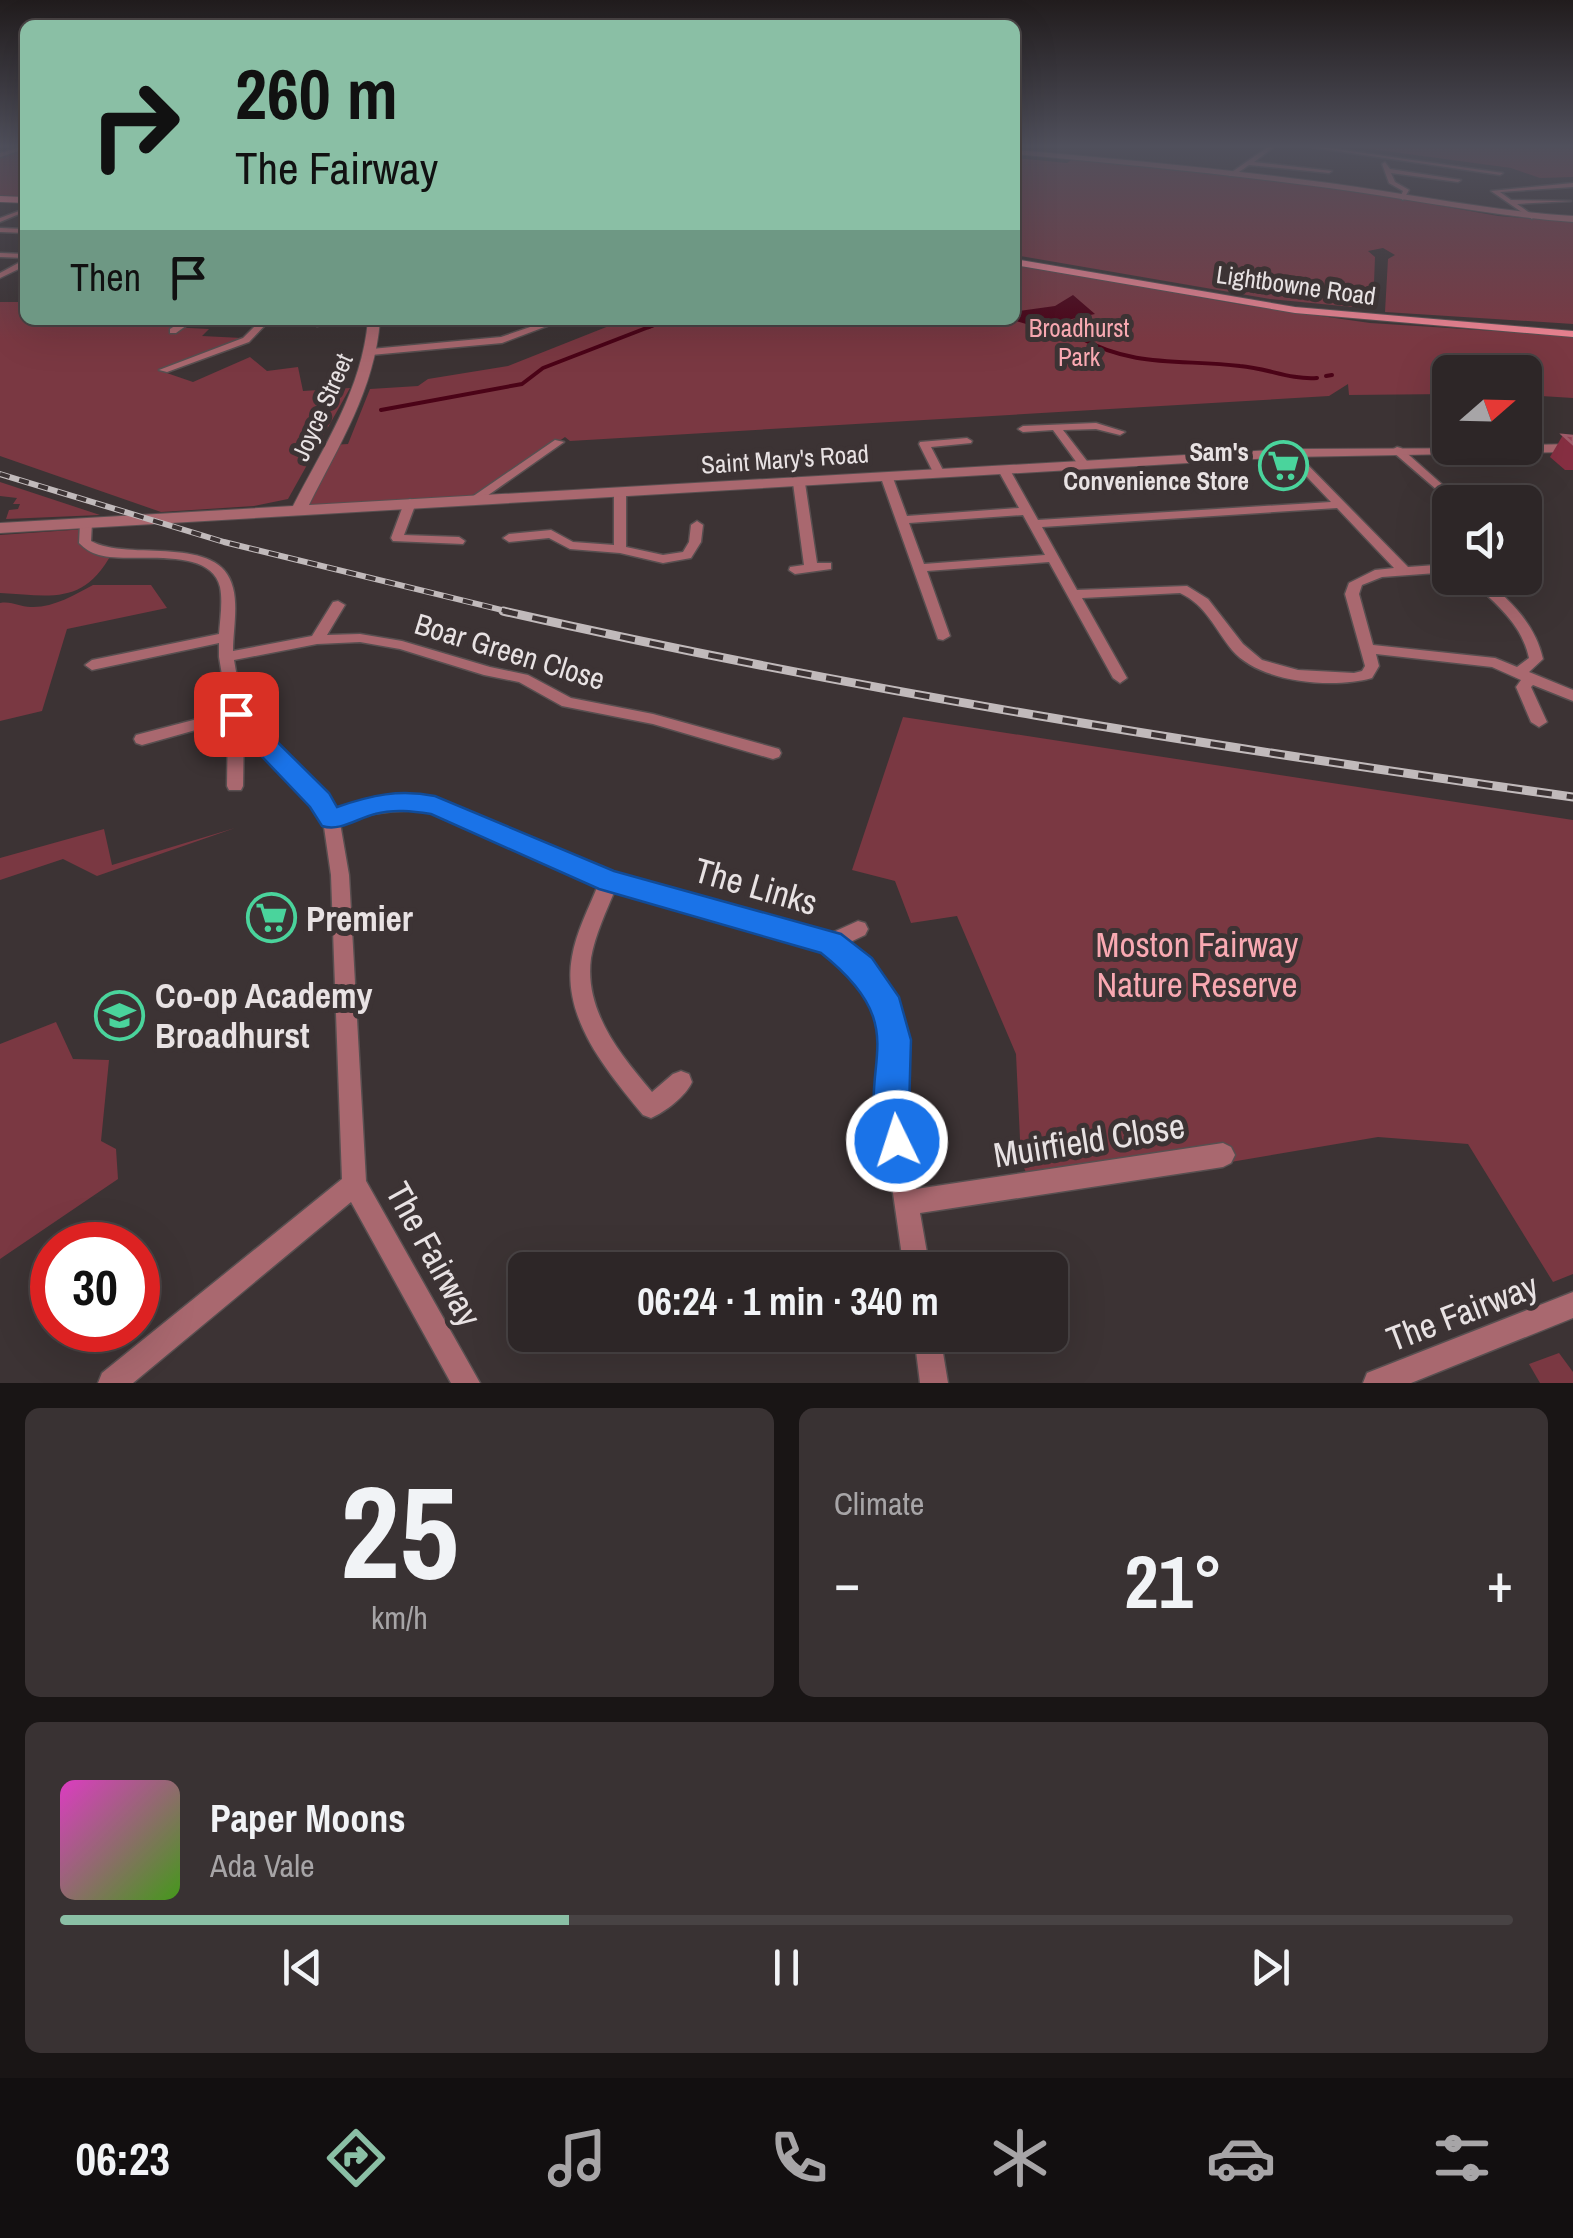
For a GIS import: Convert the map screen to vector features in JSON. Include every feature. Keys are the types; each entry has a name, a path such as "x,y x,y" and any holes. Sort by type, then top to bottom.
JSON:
{"main road":[{"name":"Lightbowne Road","path":"1020,261 1295,310 1418,324 1573,332"}],"street":[{"path":"0,220 20,212"},
{"path":"1506,212 1573,219"},
{"path":"1525,212 1532,216"},
{"path":"6,242 20,235"},
{"path":"173,331 182,325"},
{"path":"164,370 246,340 261,325"},
{"name":"Joyce Street","path":"299,509 359,388 371,352 374,325"},
{"path":"371,352 502,340 545,325"},
{"path":"1023,428 1096,426 1120,432"},
{"path":"1056,427 1084,465"},
{"path":"939,474 924,444 967,441"},
{"path":"474,501 559,442"},
{"name":"Saint Mary's Road","path":"0,528 1290,453 1573,448"},
{"path":"1397,450 1438,485"},
{"path":"1290,453 1405,572"},
{"path":"1004,470 1120,678"},
{"path":"886,478 943,636"},
{"path":"795,570 818,567 799,483"},
{"path":"620,494 620,549"},
{"path":"410,504 397,538 459,542"},
{"path":"904,520 1337,505"},
{"path":"86,524 85,544 100,552 184,556 206,562 220,572 227,588 226,657 236,714 236,786"},
{"path":"509,538 551,534 570,545 620,549 663,559 687,555 696,542 696,526"},
{"path":"918,568 1053,558"},
{"path":"1073,594 1162,588 1199,595 1246,656 1275,671 1354,678 1367,675 1372,666 1352,594 1356,583 1365,576 1432,570"},
{"path":"1496,595 1534,644 1536,659 1524,675 1523,687 1540,722"},
{"path":"316,640 338,605"},
{"path":"92,665 228,637"},
{"name":"Boar Green Close","path":"226,657 316,640 360,638 402,645 489,672 523,678 567,702 653,719 773,752"},
{"path":"1370,648 1494,663 1573,696"},
{"path":"142,739 236,714"},
{"name":"The Fairway","path":"236,714 320,800 331,819 340,874 354,1184 466,1383"},
{"name":"The Links","path":"331,819 376,804 405,800 435,806 608,881 830,943 862,967 884,997 895,1040 892,1110 914,1252"},
{"path":"608,881 581,956 579,980 600,1046 651,1107 681,1082"},
{"path":"830,943 858,929"},
{"name":"Muirfield Close","path":"906,1202 1222,1155"},
{"path":"112,1383 354,1184"},
{"name":"The Fairway","path":"1377,1383 1573,1305"},
{"path":"929,1352 934,1383"}],"green space":[{"path":"1020,212 1473,212 1573,222 1573,324 1385,312 1388,259 1395,255 1383,248 1368,251 1375,257 1373,309 1270,299 1020,256"},
{"name":"Broadhurst Park","path":"1020,265 1243,305 1370,323 1573,336 1573,398 1542,396 1542,355 1432,355 1432,394 1349,395 1348,384 1329,396 570,441 565,437 473,501 299,509 331,445 348,444 370,389 418,386 428,379 508,366 611,325 1020,325"},
{"path":"0,302 20,302 20,325 171,325 209,329 202,336 242,338 158,370 193,382 250,357 267,371 298,367 303,391 350,388 288,499 254,506 161,512 0,456"},
{"path":"0,482 100,515 6,519 9,510 18,509 20,504 13,504 17,498 0,496"},
{"path":"86,529 85,544 112,553 90,582 65,594 0,593 0,535"},
{"path":"93,585 151,585 167,608 67,629 42,711 0,721 0,603 47,605"},
{"name":"Moston Fairway Nature Reserve","path":"903,717 1573,820 1573,1274 1553,1282 1468,1144 1378,1137 1036,1195 1021,1161 1016,1054 957,916 911,923 895,881 852,870"},
{"path":"235,828 97,876 63,859 0,880 0,858 104,829 112,865"},
{"path":"56,1022 73,1059 109,1060 101,1141 116,1149 118,1179 55,1222 30,1222 30,1239 0,1259 0,1044"},
{"path":"1559,1353 1573,1372 1573,1383 1540,1383 1529,1364"}],"shaded area":[{"path":"1073,295 1095,314 1067,320 1081,334 1060,332 1053,321 1043,320 1033,326 1020,322 1020,311 1055,306"}],"waterway":[{"path":"381,410 522,384 543,368 654,325"},
{"path":"648,328 656,325"},
{"path":"1081,338 1100,348 1139,358 1240,366 1317,378"},
{"path":"1326,376 1332,375"}],"railway":[{"path":"0,474 224,542 514,613"},
{"path":"503,611 902,692 1304,758 1573,797"}],"place":[{"name":"Sam's Convenience Store","path":"1284,466"},
{"name":"Premier","path":"271,918"},
{"name":"Co-op Academy Broadhurst","path":"120,1015"}],"route":[{"path":"236,714 320,800 331,819 376,804 405,800 435,806 608,881 830,943 862,967 884,997 895,1040 892,1110 897,1141"}]}
